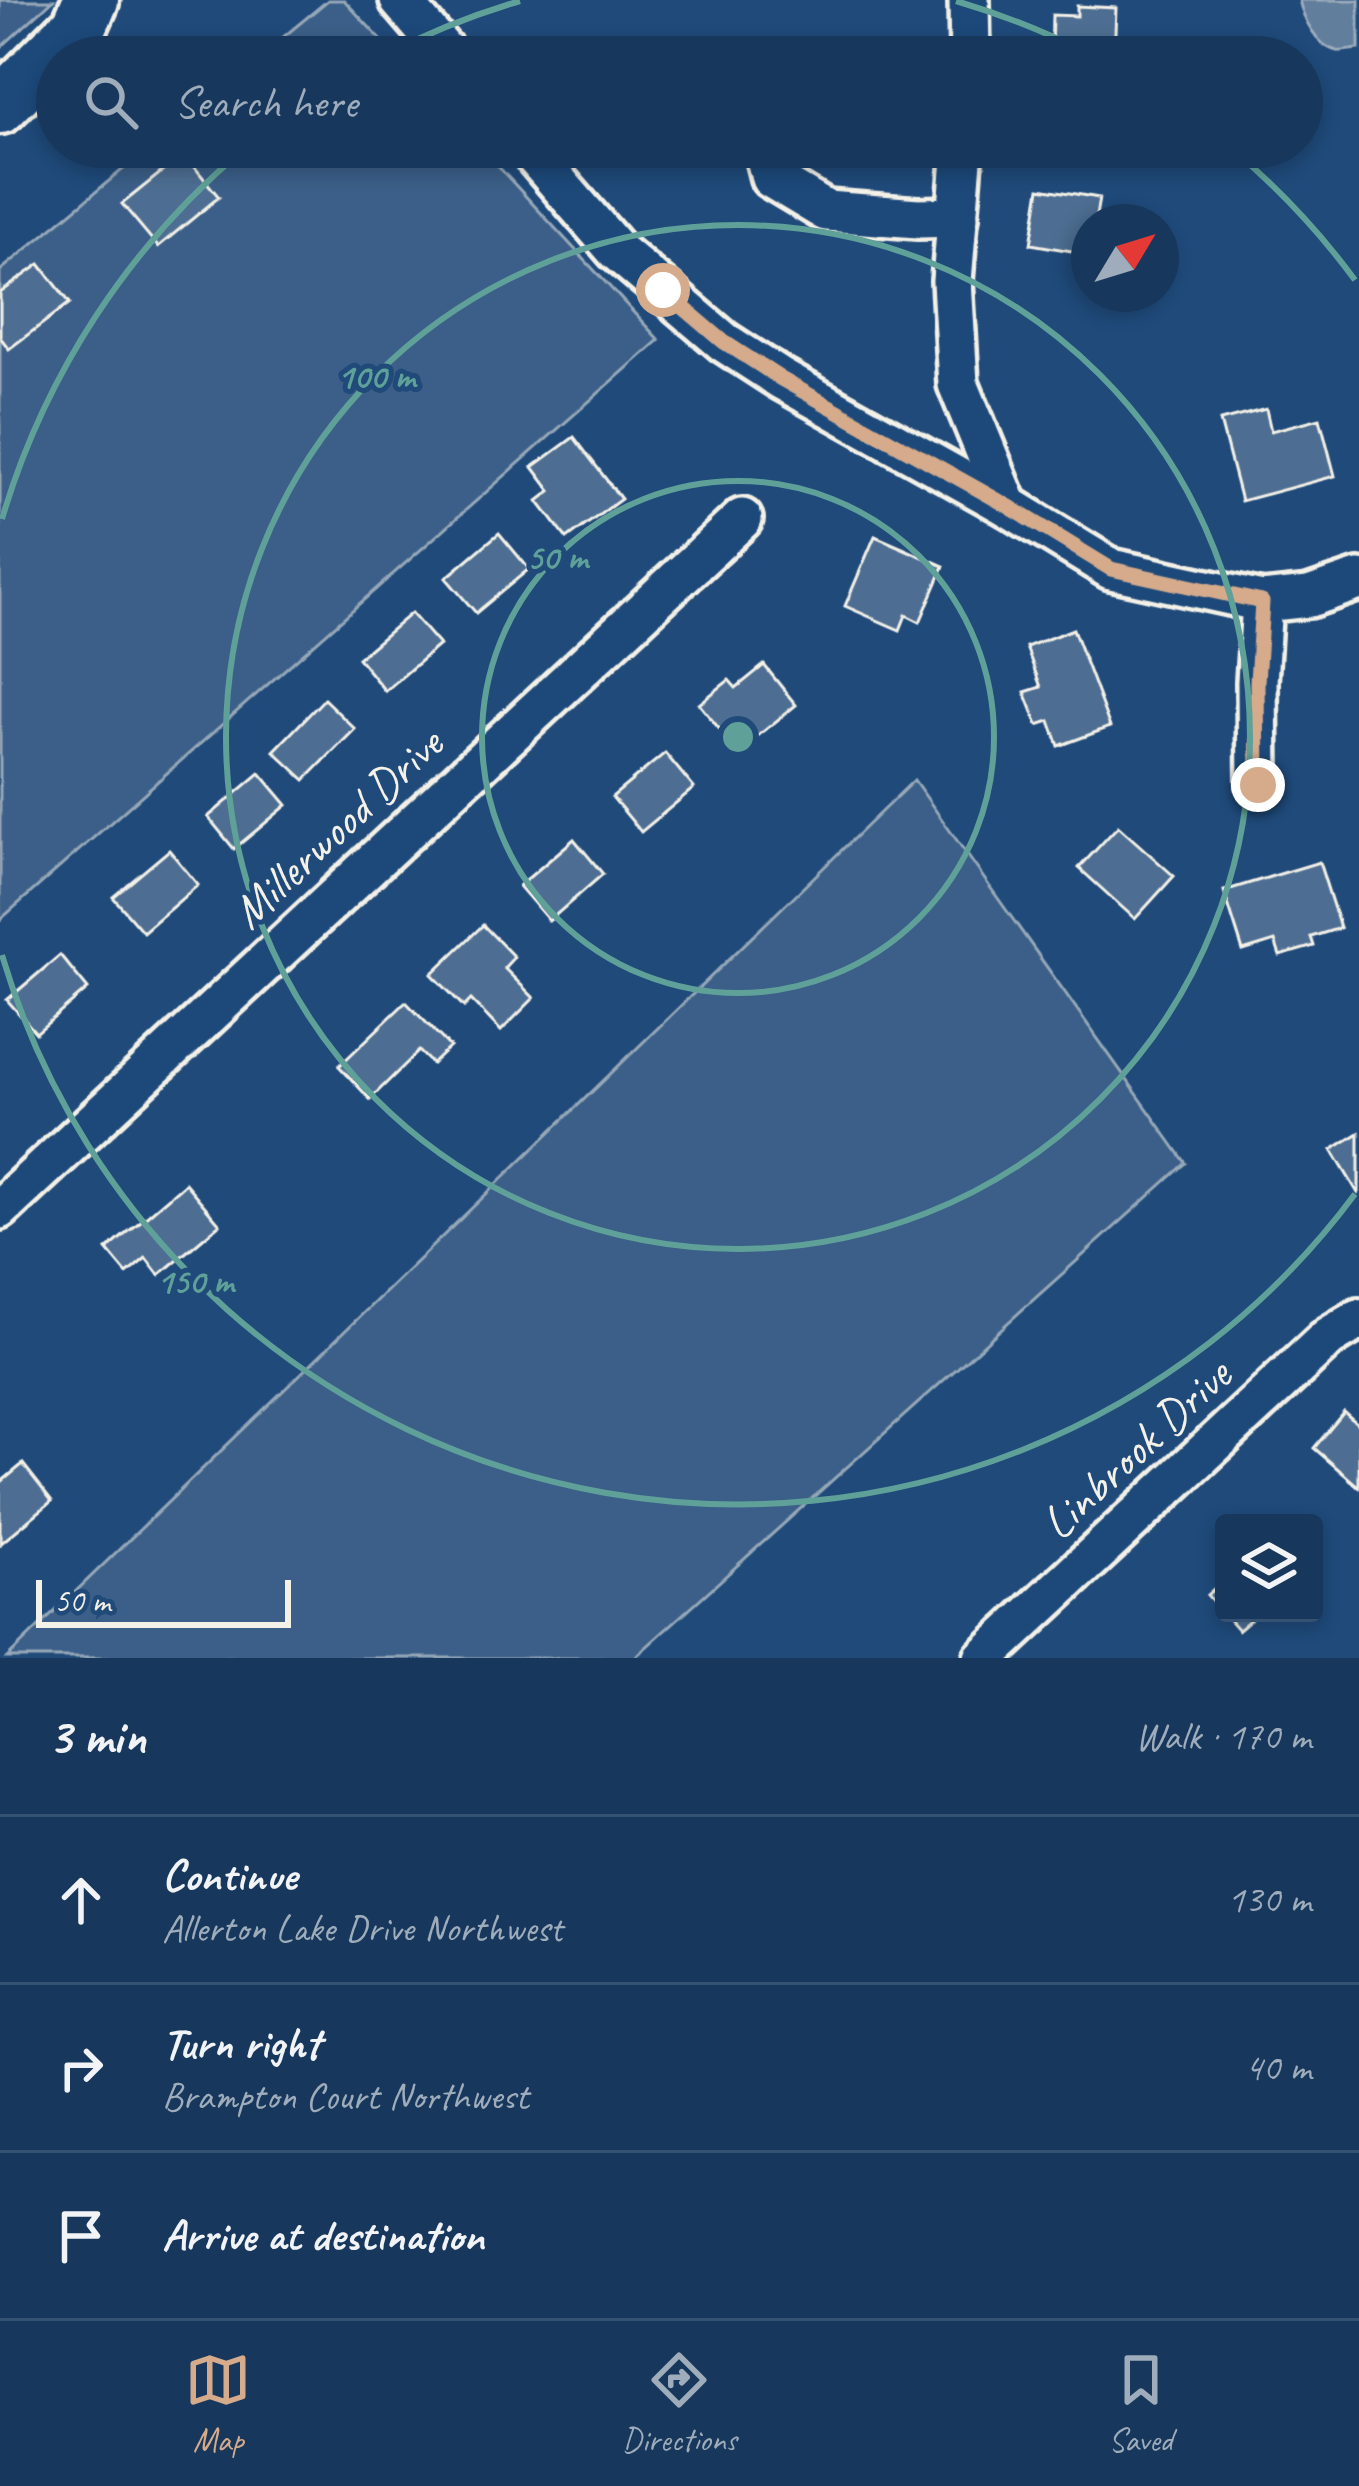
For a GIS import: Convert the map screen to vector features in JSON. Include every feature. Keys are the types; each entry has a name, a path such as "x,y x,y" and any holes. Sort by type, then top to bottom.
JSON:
{"street":[{"path":"70,36 91,0"},
{"path":"400,0 431,36"},
{"path":"969,0 970,36"},
{"path":"0,106 36,70"},
{"path":"545,168 617,251 724,342 1111,569 1262,602 1309,597 1359,580"},
{"path":"768,168 771,178 826,212 958,217"},
{"path":"962,168 953,291 958,384 1008,506"},
{"name":"Millerwood Drive","path":"0,1210 742,519"},
{"path":"1258,785 1262,602"},
{"name":"Linbrook Drive","path":"984,1658 1330,1337 1359,1318"}],"shaded area":[{"path":"0,0 53,0 0,48"},
{"path":"328,0 344,0 377,36 284,36"},
{"path":"1299,0 1359,0 1359,49 1330,48 1308,23"},
{"path":"125,168 499,168 659,340 0,920 0,271"},
{"path":"914,780 1186,1163 634,1658 7,1658"}],"building":[{"path":"1077,6 1116,8 1115,36 1052,36 1052,15 1077,16"},
{"path":"167,168 195,168 219,197 158,247 122,204"},
{"path":"1040,188 1099,198 1098,204 1071,204 1071,251 1031,244"},
{"path":"40,264 70,303 9,349 0,337 0,293"},
{"path":"1266,409 1271,431 1320,418 1335,476 1241,501 1220,421"},
{"path":"574,437 621,499 567,539 538,501 551,491 533,467"},
{"path":"499,533 529,569 476,613 446,578"},
{"path":"875,536 944,566 920,622 906,615 900,630 845,606"},
{"path":"411,613 439,645 385,691 358,658"},
{"path":"1073,629 1110,727 1059,746 1050,721 1038,725 1025,692 1041,687 1026,647"},
{"path":"764,665 796,705 738,752 699,704 729,680 736,688"},
{"path":"324,699 355,729 305,780 274,751"},
{"path":"665,753 694,788 641,832 612,797"},
{"path":"260,773 287,805 234,849 208,817"},
{"path":"1118,826 1174,876 1135,919 1079,868"},
{"path":"574,839 603,874 549,921 519,886"},
{"path":"169,850 198,885 143,932 113,897"},
{"path":"1319,862 1340,928 1311,937 1314,946 1280,956 1275,941 1243,951 1224,891"},
{"path":"483,925 514,957 504,968 534,998 501,1031 471,1000 464,1007 432,974"},
{"path":"60,955 88,989 36,1033 7,1000"},
{"path":"406,1002 450,1047 432,1064 419,1051 370,1099 339,1066"},
{"path":"1359,1133 1359,1192 1358,1193 1332,1150"},
{"path":"185,1183 220,1224 159,1275 146,1258 127,1274 107,1250"},
{"path":"1344,1412 1359,1425 1359,1487 1314,1448"},
{"path":"23,1464 52,1501 0,1544 0,1483"}],"route":[{"path":"663,290 724,342 781,379 1111,569 1262,602 1258,785"}]}
